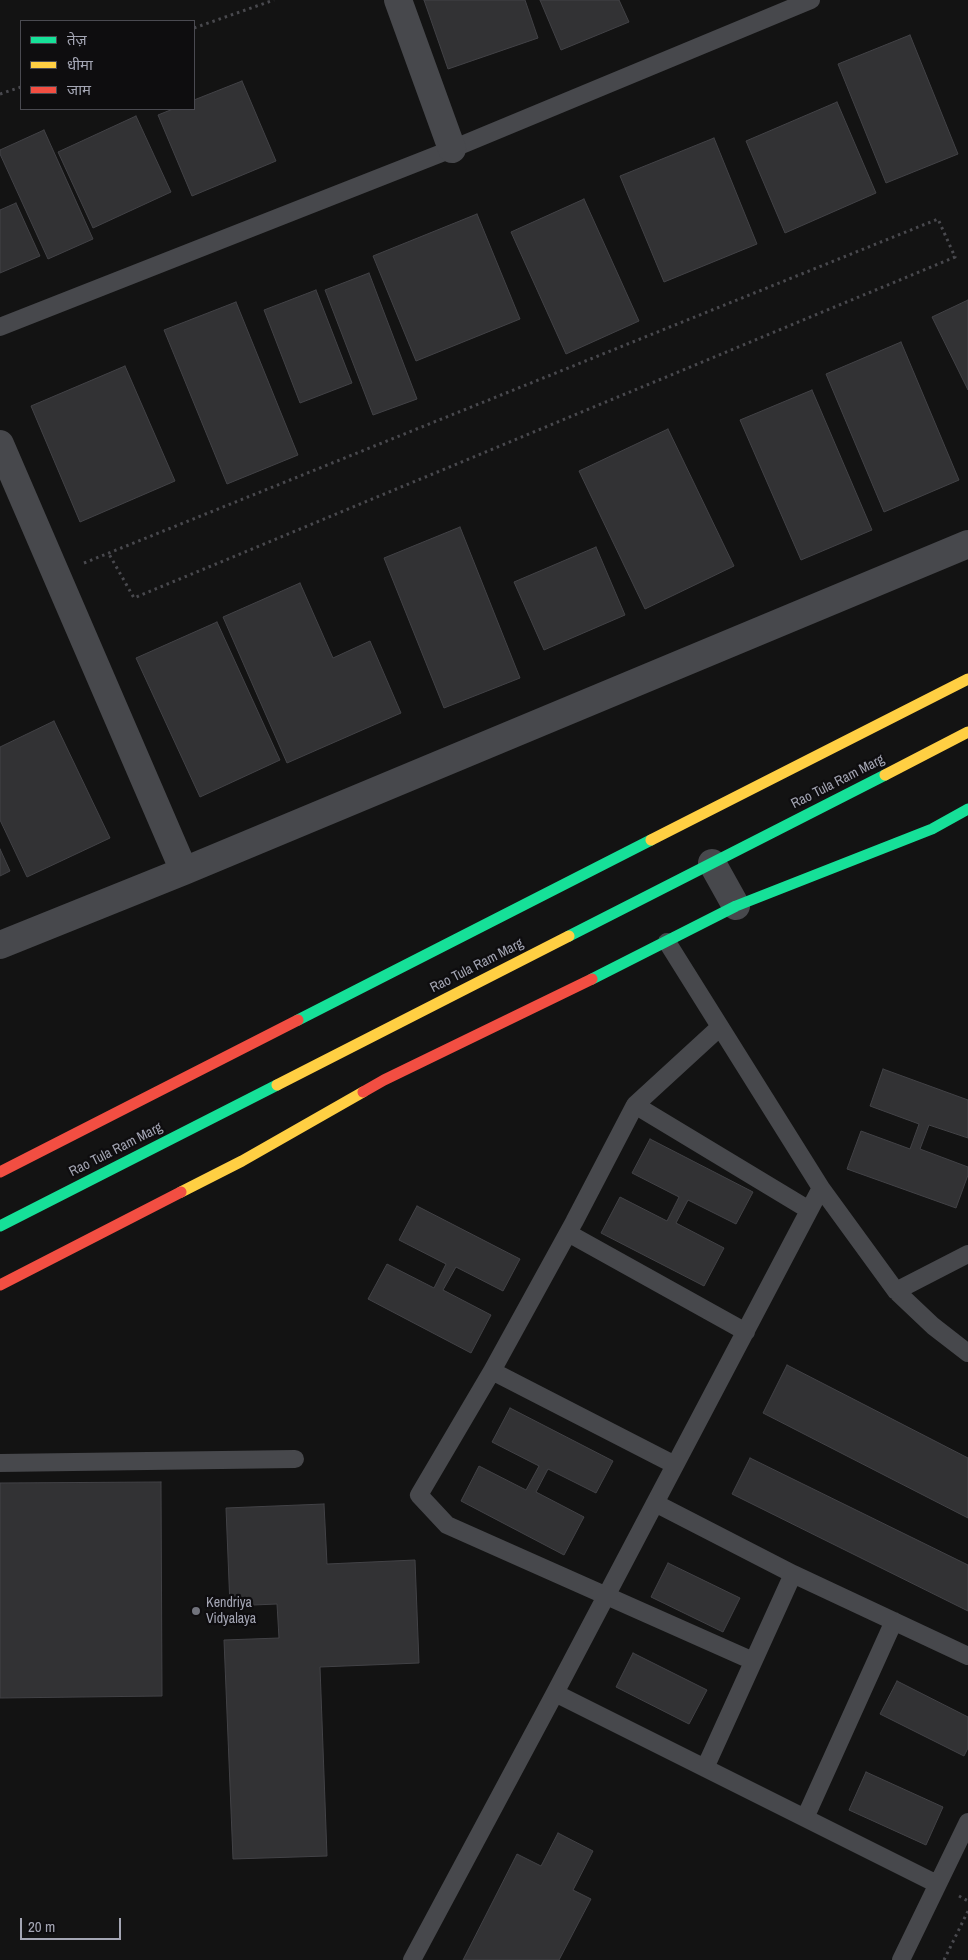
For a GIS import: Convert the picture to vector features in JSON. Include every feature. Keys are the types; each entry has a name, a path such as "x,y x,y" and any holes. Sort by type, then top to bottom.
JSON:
{"main road":[{"path":"0,1172 968,679"},
{"name":"Rao Tula Ram Marg","path":"0,1226 968,732"},
{"path":"0,1285 242,1161 384,1080 667,942 736,906 932,829 968,809"}],"street":[{"path":"398,0 452,149"},
{"path":"0,444 184,871"},
{"path":"0,945 184,871 968,544"},
{"path":"712,863 736,906"}],"lane":[{"path":"0,327 452,149 811,0"},
{"path":"667,942 821,1188 896,1291 933,1326 968,1352"},
{"path":"720,1027 635,1105 492,1371 419,1495 447,1525 753,1662"},
{"path":"635,1105 809,1210"},
{"path":"412,1960 556,1693 821,1188"},
{"path":"568,1232 746,1332"},
{"path":"896,1291 968,1254"},
{"path":"492,1371 675,1465"},
{"path":"0,1463 295,1459"},
{"path":"655,1503 793,1574 968,1656"},
{"path":"705,1768 793,1574"},
{"path":"805,1818 894,1621"},
{"path":"556,1693 937,1884"},
{"path":"902,1960 968,1822"}],"path":[{"path":"195,28 274,0"},
{"path":"0,94 20,87"},
{"path":"55,573 109,554 938,219 955,257 134,598 109,554"},
{"path":"944,1960 968,1911"}],"building":[{"path":"424,0 525,0 538,38 448,69"},
{"path":"540,0 619,0 629,22 561,50"},
{"path":"910,35 958,154 886,183 838,64"},
{"path":"242,81 276,161 192,196 158,115 170,110 195,110 195,100"},
{"path":"837,102 876,193 785,233 746,141"},
{"path":"136,116 171,192 93,228 58,152"},
{"path":"44,130 93,239 48,259 0,154 0,150"},
{"path":"714,138 757,244 664,282 620,176"},
{"path":"584,199 639,321 566,354 511,232"},
{"path":"16,203 40,256 0,273 0,210"},
{"path":"477,214 520,319 416,361 373,256"},
{"path":"369,273 417,399 373,415 325,290"},
{"path":"316,290 352,383 300,403 264,310"},
{"path":"968,300 968,390 932,317"},
{"path":"236,302 298,455 227,484 164,330"},
{"path":"901,342 959,480 884,512 826,374"},
{"path":"125,366 175,481 80,522 31,406"},
{"path":"812,390 872,530 801,560 740,420"},
{"path":"668,429 734,566 645,609 579,471"},
{"path":"460,527 520,678 444,708 384,558"},
{"path":"596,547 625,615 544,650 514,582"},
{"path":"300,583 333,658 370,641 401,713 287,763 223,617"},
{"path":"217,622 280,760 200,797 136,658"},
{"path":"54,721 110,838 27,877 0,820 0,747"},
{"path":"0,849 10,871 0,876"},
{"path":"883,1069 968,1100 968,1138 929,1125 920,1149 968,1167 968,1175 956,1208 847,1169 861,1131 910,1149 919,1124 870,1106"},
{"path":"650,1139 753,1192 736,1224 688,1200 676,1223 724,1248 704,1286 601,1233 620,1197 667,1221 679,1197 632,1173"},
{"path":"417,1206 520,1259 503,1291 456,1267 443,1290 491,1315 471,1353 368,1299 387,1264 434,1288 446,1264 399,1240"},
{"path":"787,1365 968,1458 968,1518 763,1413"},
{"path":"510,1408 613,1461 596,1493 548,1469 536,1492 584,1517 564,1555 461,1501 479,1466 526,1490 539,1466 492,1442"},
{"path":"750,1458 968,1565 968,1611 732,1494"},
{"path":"161,1482 162,1696 0,1698 0,1483"},
{"path":"324,1504 327,1564 415,1560 419,1663 320,1667 327,1856 233,1859 224,1640 279,1638 277,1604 230,1606 226,1508"},
{"path":"668,1563 740,1598 723,1632 651,1597"},
{"path":"633,1653 707,1690 689,1724 616,1687"},
{"path":"897,1681 968,1717 968,1748 964,1756 880,1714"},
{"path":"866,1772 943,1807 926,1845 849,1810"},
{"path":"558,1833 593,1851 573,1890 591,1899 559,1960 463,1960 517,1854 541,1866"}],"traffic: fast":[{"path":"569,936 885,775"},
{"path":"592,979 736,906 932,829 968,809"},
{"path":"298,1020 651,840"},
{"path":"0,1226 277,1085"}],"traffic: slow":[{"path":"651,840 968,679"},
{"path":"885,775 968,732"},
{"path":"277,1085 569,936"},
{"path":"181,1192 242,1161 363,1092"}],"traffic: jam":[{"path":"363,1092 592,979"},
{"path":"0,1172 298,1020"},
{"path":"0,1285 181,1192"}],"place":[{"name":"Kendriya Vidyalaya","path":"196,1611"}]}
